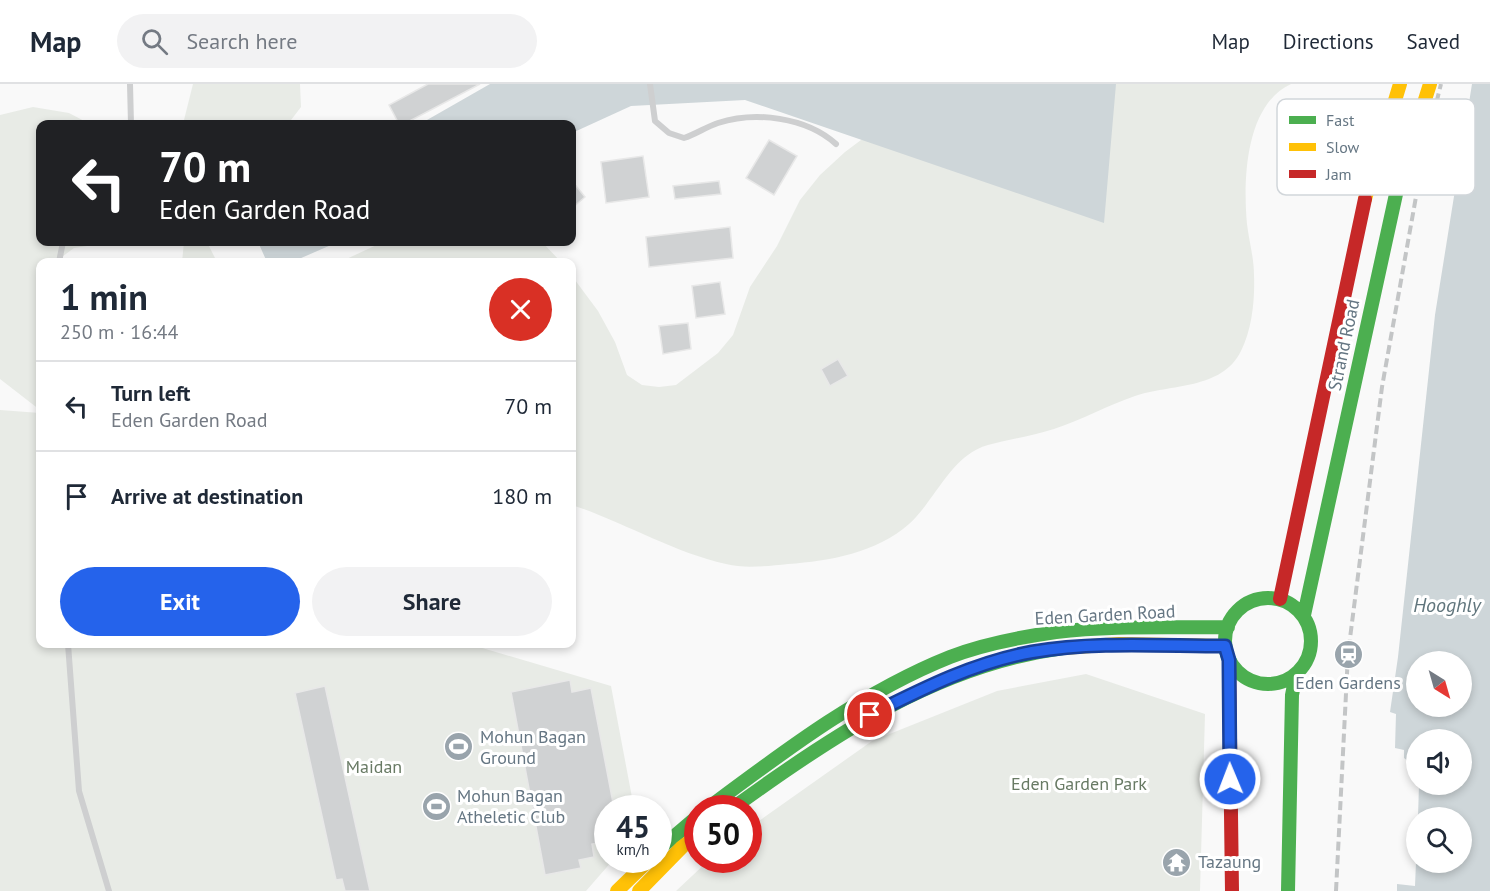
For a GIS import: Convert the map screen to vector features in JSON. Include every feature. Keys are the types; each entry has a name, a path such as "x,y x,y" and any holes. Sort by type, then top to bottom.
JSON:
{"main road":[{"name":"Strand Road","path":"1395,99 1400,84"},
{"name":"Strand Road","path":"1425,99 1430,84"},
{"name":"Strand Road","path":"1280,599 1366,195"},
{"name":"Strand Road","path":"1304,615 1395,195"},
{"path":"1227,653 1236,670 1259,684 1284,682 1296,675 1309,658 1312,636 1304,615 1280,599 1254,600 1234,616 1228,627 1227,653 1232,891"},
{"name":"Eden Garden Road","path":"725,795 753,774 864,701 950,657 1033,636 1086,630 1228,627"},
{"name":"Eden Garden Road","path":"752,795 870,715 955,675 1030,652 1084,645 1227,653"},
{"path":"1288,891 1292,695 1296,675"},
{"path":"672,838 684,828"},
{"path":"639,891 684,846"},
{"path":"617,891 636,873"}],"lane":[{"path":"130,84 131,120"},
{"path":"650,84 655,121 669,133 684,138 717,123 762,116 821,130 836,144"},
{"path":"68,648 79,791 109,891"}],"green space":[{"path":"193,84 300,84 301,107 291,120 184,120"},
{"path":"1010,84 1291,84 1276,94 1264,109 1250,146 1246,206 1254,285 1250,324 1241,351 1232,364 1221,373 1208,379 1135,396 1054,429 975,450 954,468 909,524 896,534 867,549 836,558 804,563 733,566 667,545 576,507 576,281 598,311 615,342 627,375 642,385 659,387 676,385 718,353 733,335 750,287 777,246 800,200 820,175 845,152 885,122"},
{"path":"33,107 69,113 82,120 36,120 36,246 88,246 74,248 60,258 36,258 36,407 0,379 0,115"},
{"path":"184,246 209,246 215,258 182,258"},
{"path":"374,246 546,246 557,258 349,258"},
{"name":"Maidan","path":"0,410 36,413 36,648 483,648 611,686 632,795 594,795 594,873 602,873 586,891 0,891"},
{"name":"Eden Garden Park","path":"1086,674 1205,714 1200,891 676,891 695,873 762,873 762,819 872,741 997,691"}],"water":[{"path":"490,84 1116,84 1104,223 745,100 631,106 576,131 576,120 427,120"},
{"name":"Hooghly","path":"1472,84 1490,84 1490,891 1397,891 1397,884 1415,886 1416,873 1472,873 1472,807 1418,807 1419,795 1472,795 1472,729 1406,729 1406,760 1404,750 1395,748 1396,714 1390,712 1435,315 1454,195 1475,195 1475,99 1470,99"},
{"path":"260,246 329,246 301,258 265,258"}],"building":[{"path":"428,84 480,84 412,120 397,120 389,105"},
{"path":"769,140 797,156 774,195 746,178"},
{"path":"643,156 649,197 606,203 601,162"},
{"path":"719,181 721,194 675,199 673,186"},
{"path":"576,186 585,197 576,205"},
{"path":"730,227 733,258 649,267 646,237"},
{"path":"720,282 725,314 696,318 692,286"},
{"path":"688,323 691,349 663,354 659,326"},
{"path":"838,359 848,376 830,386 821,369"},
{"path":"570,680 572,692 591,688 612,795 594,795 594,844 592,844 594,857 579,860 581,868 545,875 511,692"},
{"path":"325,686 370,891 345,891 342,879 336,880 295,693"}],"railway":[{"path":"1437,99 1441,84"},
{"path":"1336,891 1348,654 1382,387 1416,195"}],"traffic: fast":[{"path":"1304,615 1396,195"},
{"path":"1268,598 1292,605 1304,617 1311,641 1304,665 1292,677 1268,684 1244,677 1232,665 1225,641 1232,617 1244,605 1268,598"},
{"path":"726,795 794,745 855,705 917,671 963,652 1016,639 1077,630 1228,627"},
{"path":"751,795 848,730 930,687 973,670 1017,657 1063,648"},
{"path":"1288,891 1292,695 1296,675"},
{"path":"672,838 684,828"}],"traffic: slow":[{"path":"1395,99 1400,84"},
{"path":"1425,99 1430,84"},
{"path":"1365,199 1366,195"},
{"path":"1063,648 1119,644 1225,646"},
{"path":"639,891 684,846"},
{"path":"617,891 636,873"}],"traffic: jam":[{"path":"1280,599 1365,199"},
{"path":"1229,660 1232,891"}],"place":[{"name":"Eden Gardens","path":"1348,654"},
{"name":"Mohun Bagan Ground","path":"459,747"},
{"name":"Mohun Bagan Atheletic Club","path":"436,806"},
{"name":"Tazaung","path":"1177,862"}],"route":[{"path":"870,715 939,681 1030,652 1084,645 1225,646 1229,660 1230,779"}]}
